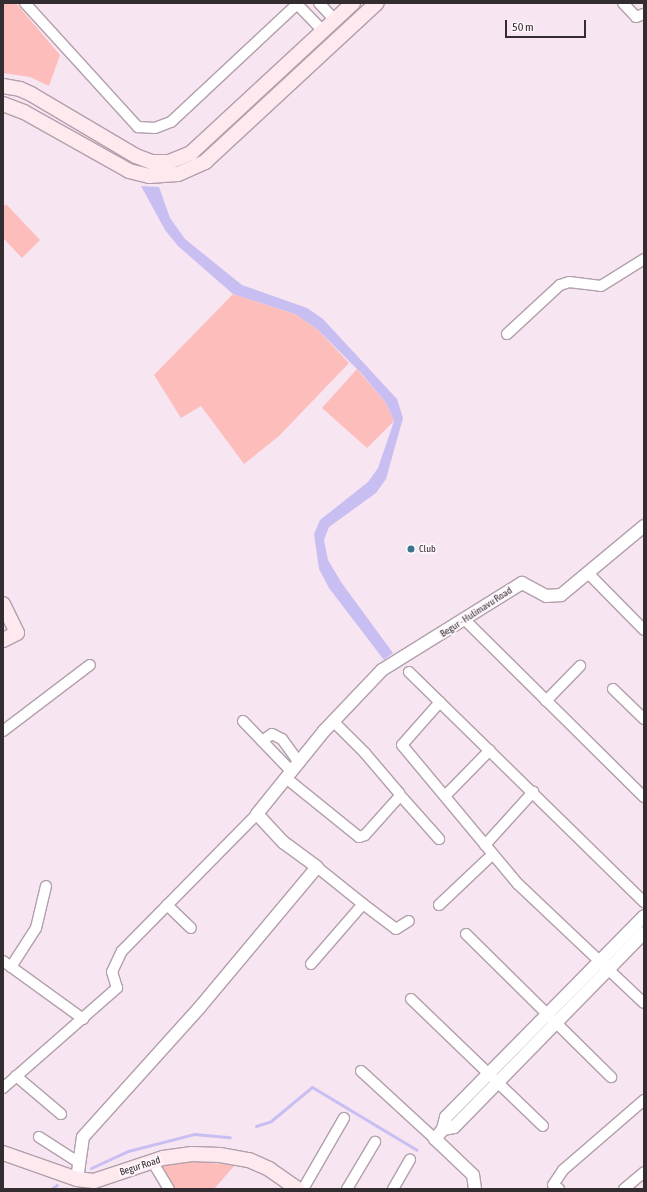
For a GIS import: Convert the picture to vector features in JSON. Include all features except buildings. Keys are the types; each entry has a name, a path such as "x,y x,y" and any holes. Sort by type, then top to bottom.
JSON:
{"main road":[{"path":"3,86 20,88 136,156 161,162 177,160 191,153 353,3"},
{"path":"3,104 24,112 130,171 149,176 169,176 188,171 205,162 377,3"},
{"path":"268,82 279,92"},
{"path":"24,112 31,94"},
{"path":"3,604 16,633 3,640"},
{"name":"Begur Road","path":"3,1153 77,1184 94,1181 152,1160 192,1154 220,1155 248,1160 269,1169 298,1189"}],"street":[{"path":"25,3 138,127 155,128 171,122 296,3 323,31"},
{"path":"319,3 335,20"},
{"path":"622,3 636,17 644,14"},
{"path":"507,334 560,284 568,282 601,286 644,259"},
{"name":"Begur - Hulimavu Road","path":"257,814 333,722 382,670 465,620 522,583 546,596 561,596 644,526"},
{"path":"588,573 644,630"},
{"path":"465,620 644,797"},
{"path":"3,731 90,665"},
{"path":"546,701 580,666"},
{"path":"410,672 644,902"},
{"path":"613,689 644,719"},
{"path":"440,702 402,745 518,884 644,1003"},
{"path":"243,721 262,741 289,775 359,837 364,836 400,795"},
{"path":"333,722 365,753 439,839"},
{"path":"262,741 272,734 282,739 299,762"},
{"path":"445,796 490,750"},
{"path":"485,845 533,792"},
{"path":"3,1088 117,988 112,972 122,951 257,814 283,842 396,929 409,920"},
{"path":"439,905 493,854"},
{"path":"77,1184 78,1162 83,1137 86,1133 200,1007 317,867"},
{"path":"46,886 36,928 7,964 82,1018"},
{"path":"311,964 363,904"},
{"path":"167,905 191,928"},
{"path":"435,1139 444,1130 454,1127 493,1078 604,965 644,916"},
{"path":"604,965 644,933"},
{"path":"466,934 611,1077"},
{"path":"411,999 543,1126"},
{"path":"361,1071 473,1175 475,1189"},
{"path":"16,1076 61,1114"},
{"path":"558,1189 553,1185 563,1170 644,1100"},
{"path":"303,1189 344,1118"},
{"path":"39,1137 78,1162"},
{"path":"347,1189 375,1142"},
{"path":"152,1160 169,1189"},
{"path":"393,1189 410,1160"},
{"path":"624,1189 644,1172"}],"shaded area":[{"path":"3,3 16,3 60,55 49,86 30,77 3,73"},
{"path":"141,186 159,187 170,218 185,239 242,285 307,308 323,319 397,399 403,418 386,479 376,493 329,527 324,540 328,560 341,582 393,653 384,660 329,588 319,569 314,534 320,520 368,482 378,468 394,421 386,403 362,374 317,329 295,314 233,294 178,246 165,230"},
{"path":"6,204 40,240 22,258 3,238 3,207"},
{"path":"233,294 295,314 317,329 349,363 279,436 244,464 201,406 181,418 154,375"},
{"path":"357,369 386,403 394,421 367,448 322,408"},
{"path":"188,1161 235,1165 214,1189 172,1189 158,1165"}],"waterway":[{"path":"256,1126 271,1121 312,1087 417,1150"},
{"path":"91,1168 128,1151 194,1134 230,1137"},
{"path":"51,1189 57,1185"}],"place":[{"name":"Club","path":"411,549"}]}
